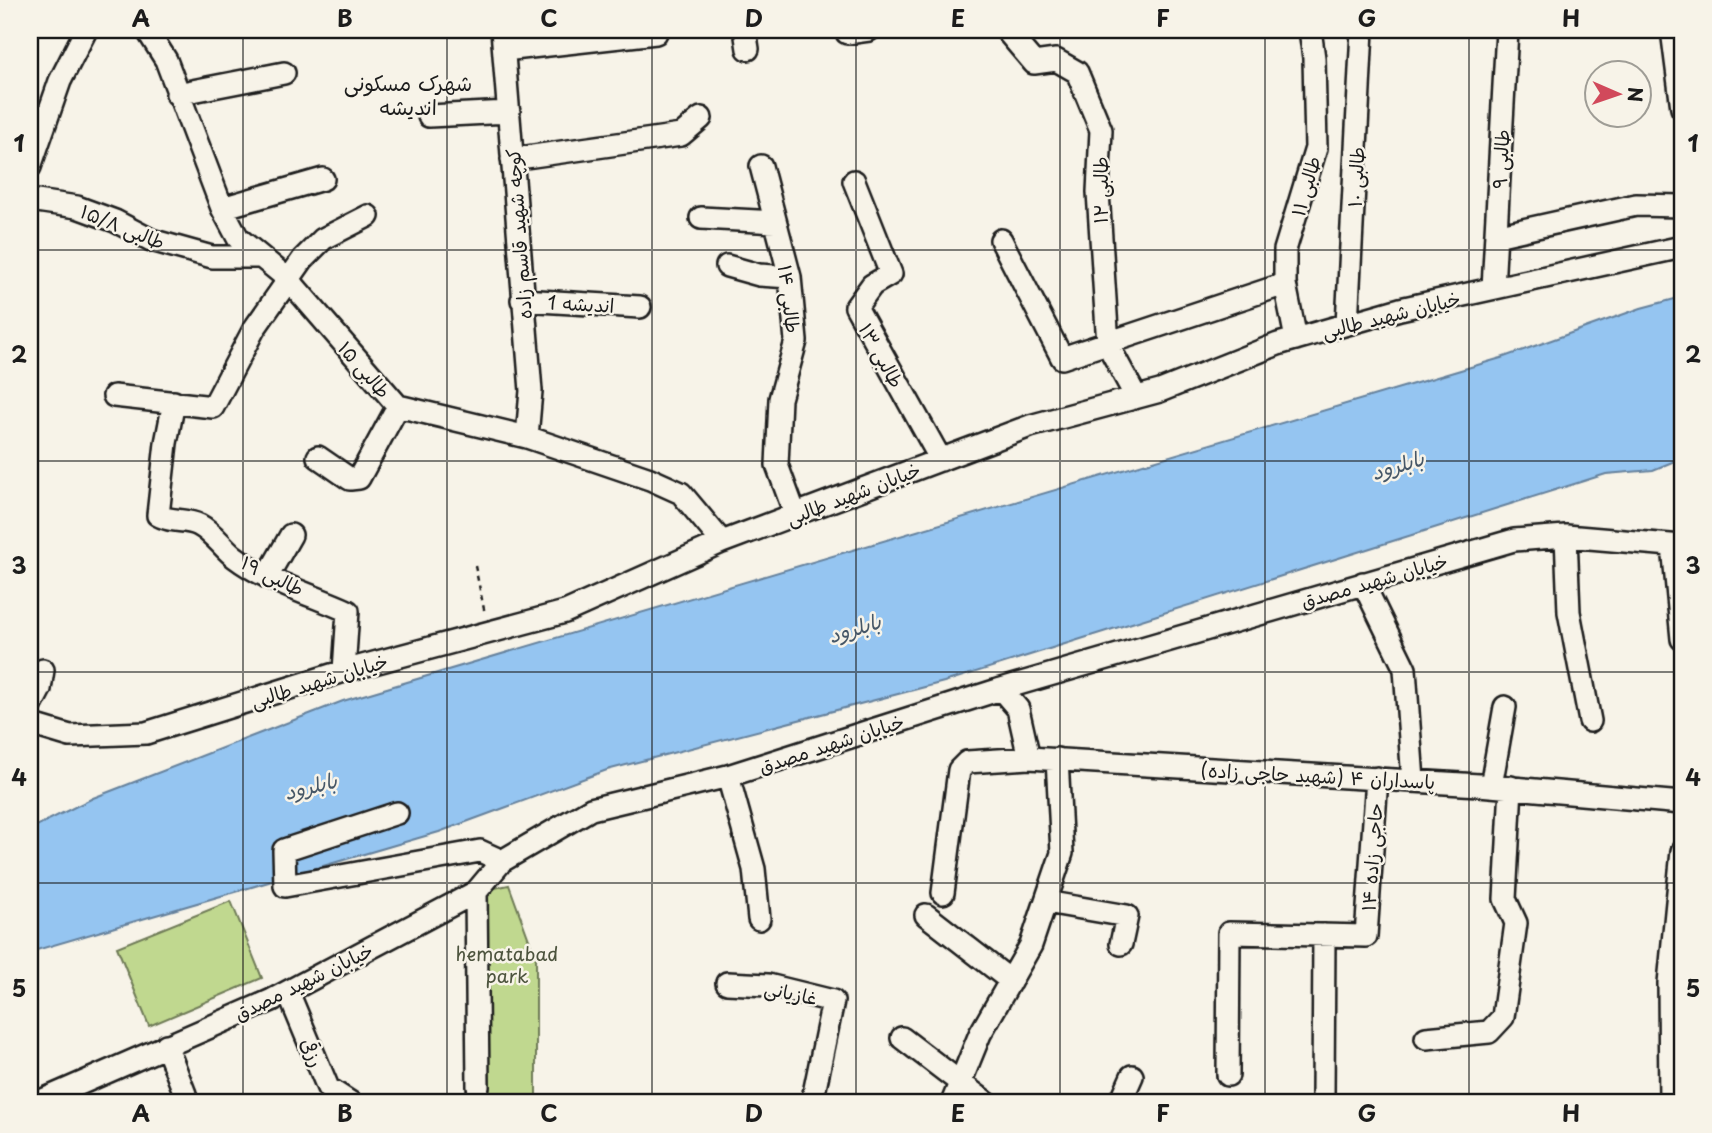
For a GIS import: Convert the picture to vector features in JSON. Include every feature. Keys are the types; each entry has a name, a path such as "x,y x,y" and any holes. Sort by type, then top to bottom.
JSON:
{"street":[{"path":"30,167 60,81 86,30"},
{"name":"طالبی ۱۵","path":"147,30 166,60 222,208 238,238 288,279 398,406 527,437 681,493 722,542"},
{"path":"846,33 869,30"},
{"name":"طالبی ۱۲","path":"1006,30 1034,63 1056,60 1077,72 1101,130 1098,192 1108,345 1136,397"},
{"name":"طالبی ۱۱","path":"1296,339 1285,284 1285,250 1317,148 1314,58 1310,30"},
{"name":"طالبی ۱۰","path":"1348,324 1362,30"},
{"name":"طالبی ۹","path":"1493,288 1507,30"},
{"path":"1671,30 1682,108"},
{"path":"503,40 656,33"},
{"name":"کوچه شهید قاسم زاده","path":"503,40 531,391 527,437"},
{"path":"177,94 285,73"},
{"path":"429,116 509,112"},
{"path":"512,159 681,135 701,118"},
{"name":"طالبی ۱۴","path":"761,166 790,277 796,341 780,399 777,465 795,514"},
{"path":"222,208 323,179"},
{"name":"طالبی ۱۳","path":"854,181 891,274 872,285 856,307 941,460"},
{"name":"طالبی ۱۵/۸","path":"30,200 77,207 115,221 151,240 212,257 258,257"},
{"path":"1496,236 1636,205 1682,206"},
{"path":"114,396 213,407 254,329 303,258 323,239 369,216"},
{"path":"701,218 775,222"},
{"path":"1001,240 1062,358 1108,345 1285,284"},
{"name":"خیابان شهید طالبی","path":"30,724 70,736 146,733 344,671 565,612 722,542 1030,426 1136,397 1296,339 1493,288 1682,247"},
{"path":"727,266 759,275 790,277"},
{"name":"اندیشه 1","path":"522,300 640,307"},
{"name":"طالبی ۱۹","path":"174,402 157,506 158,515 166,520 189,520 203,527 235,557 267,577 348,611 344,671"},
{"path":"318,457 350,479 359,478 398,406"},
{"path":"267,577 291,535"},
{"path":"1566,536 1569,612 1590,721"},
{"name":"خیابان شهید مصدق","path":"36,1103 288,992 476,892 502,861 591,809 727,776 1001,689 1514,540 1566,536 1679,544"},
{"path":"1679,544 1682,639"},
{"path":"1363,583 1405,669 1413,780"},
{"path":"30,708 40,689 43,670"},
{"path":"1001,689 1018,709 1029,758"},
{"path":"1426,1038 1489,1032 1503,1017 1516,923 1505,899 1501,787 1505,707"},
{"path":"956,1094 980,1034 1031,945 1062,853 1057,759"},
{"name":"پاسداران ۴ (شهید حاجی زاده)","path":"943,892 959,770 967,762 1057,759 1413,780 1682,803"},
{"path":"727,776 754,869 759,919"},
{"name":"حاجی زاده ۱۴","path":"1324,935 1366,936 1377,778"},
{"path":"397,814 284,850 285,886 480,851 502,861"},
{"path":"1670,1103 1669,983 1682,851"},
{"path":"476,892 478,1087"},
{"path":"1046,902 1127,916 1121,944"},
{"path":"926,915 1011,981"},
{"path":"1228,1075 1229,933 1324,935 1323,1097"},
{"name":"غازیانی","path":"727,983 768,985 833,1001 812,1103"},
{"name":"رزقی","path":"288,992 328,1088 351,1103"},
{"path":"902,1038 956,1094 987,1103"},
{"path":"166,1045 188,1100"},
{"path":"1121,1103 1132,1076"}],"path":[{"path":"475,566 489,632"}],"green space":[{"name":"hematabad park","path":"509,885 536,959 536,1103 484,1103 476,892"},
{"path":"231,901 262,978 149,1026 117,947"}],"water":[{"name":"بابلرود","path":"1682,297 1682,458 1653,470 1606,474 944,682 607,770 439,832 30,952 30,829 93,798 343,701 1501,358 1641,308"}],"district":[{"name":"شهرک مسکونی اندیشه","path":"408,94"}]}
